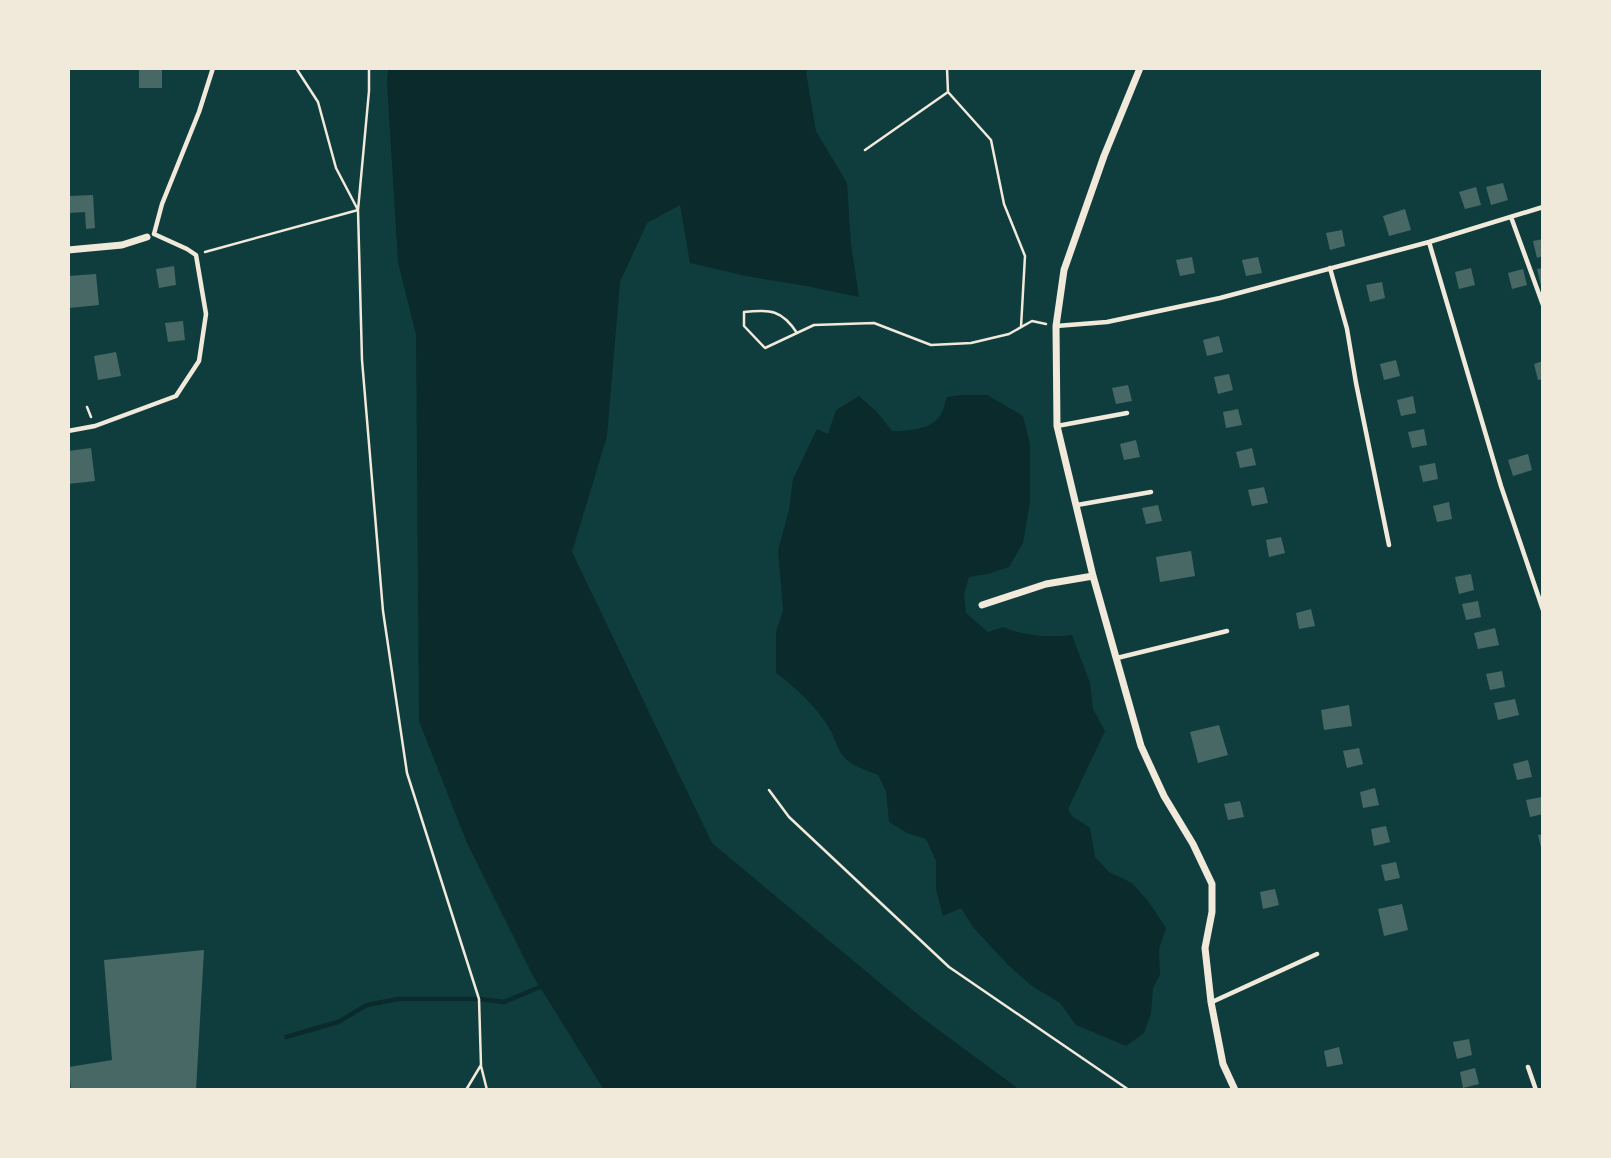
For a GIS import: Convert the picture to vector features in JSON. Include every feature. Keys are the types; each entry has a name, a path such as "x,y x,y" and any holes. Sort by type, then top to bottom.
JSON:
{"street":[{"path":"1140,68 1104,156 1064,270 1056,327 1057,426 1093,576 1141,746 1164,796 1193,844 1212,884 1212,912 1205,948 1211,1002 1223,1064 1235,1090"},
{"path":"68,250 122,245 150,235"},
{"path":"982,605 1046,584 1093,576"}],"lane":[{"path":"68,431 94,426 176,396 199,361 206,314 196,254 150,235 199,112 213,68"},
{"path":"1056,327 1107,322 1220,298 1429,242 1543,207"},
{"path":"1511,217 1543,305"},
{"path":"1429,242 1501,486 1543,610"},
{"path":"1331,268 1348,329 1356,383 1389,545"},
{"path":"1057,426 1127,413"},
{"path":"1076,505 1151,492"},
{"path":"1116,658 1227,631"},
{"path":"1211,1002 1317,954"},
{"path":"1528,1067 1536,1090"}],"path":[{"path":"296,68 318,102 336,168 358,210"},
{"path":"369,68 358,210 362,360 385,625 407,773 479,999 481,1065 486,1090"},
{"path":"947,68 948,92 991,140 1004,204 1025,256 1021,327"},
{"path":"865,150 948,92"},
{"path":"196,254 358,210"},
{"path":"797,333 788,319 764,310 744,312 744,326 765,348 797,333 814,325 874,323 932,345 971,343 1009,334 1032,321 1056,327"},
{"path":"769,790 789,817 949,967 1129,1090"},
{"path":"466,1090 481,1065"}],"water":[{"path":"388,68 808,68 806,72 816,131 847,183 851,244 859,297 690,263 680,205 647,223 620,282 607,436 572,552 712,843 921,1017 1020,1090 604,1090 533,976 467,843 419,721 416,335 398,262"},
{"path":"987,395 1023,416 1030,444 1030,502 1023,543 1009,567 969,577 964,594 966,613 988,632 1003,627 1037,636 1072,635 1090,683 1093,709 1105,731 1068,809 1072,816 1090,828 1095,857 1109,872 1132,883 1166,928 1159,949 1160,975 1153,988 1151,1013 1144,1033 1126,1046 1076,1025 1060,1003 1032,986 1008,965 973,927 961,908 943,916 936,889 936,861 926,839 907,833 889,822 886,791 878,775 856,766 844,757 818,712 776,673 776,632 783,610 778,550 789,510 793,479 817,429 828,434 836,410 859,396 877,412 892,431 919,428 937,419 947,397"}],"building":[{"path":"139,68 162,68 162,88 139,88"},
{"path":"1503,183 1508,200 1491,205 1486,187"},
{"path":"1476,187 1481,205 1465,209 1459,192"},
{"path":"93,195 95,228 86,229 85,212 69,213 68,196"},
{"path":"1405,209 1411,230 1389,236 1383,216"},
{"path":"1342,230 1345,246 1330,250 1326,233"},
{"path":"1543,239 1543,256 1537,258 1533,241"},
{"path":"1192,257 1195,273 1180,276 1176,260"},
{"path":"1258,257 1262,273 1246,276 1242,260"},
{"path":"174,266 176,285 159,288 156,269"},
{"path":"1471,268 1475,285 1459,289 1455,272"},
{"path":"1543,268 1543,289 1542,290 1537,269"},
{"path":"1523,269 1527,285 1512,289 1508,273"},
{"path":"96,274 99,305 69,308 68,276"},
{"path":"1382,282 1385,298 1370,302 1366,285"},
{"path":"183,321 185,340 168,342 165,323"},
{"path":"1219,336 1223,352 1207,356 1203,340"},
{"path":"116,352 121,376 98,380 94,356"},
{"path":"1396,360 1400,376 1384,380 1380,364"},
{"path":"1543,361 1543,379 1538,380 1534,364"},
{"path":"1229,374 1233,390 1218,394 1214,377"},
{"path":"1128,385 1132,401 1116,404 1112,388"},
{"path":"1413,396 1416,413 1401,416 1397,400"},
{"path":"1238,409 1242,425 1226,428 1223,412"},
{"path":"1424,429 1427,445 1412,448 1408,432"},
{"path":"1136,440 1140,457 1124,460 1120,444"},
{"path":"91,448 95,481 68,484 68,451"},
{"path":"1252,448 1256,465 1240,468 1236,452"},
{"path":"1528,454 1532,470 1513,476 1508,460"},
{"path":"1435,463 1438,479 1423,482 1419,466"},
{"path":"1264,487 1268,503 1252,506 1248,490"},
{"path":"1449,502 1452,519 1437,522 1433,506"},
{"path":"1158,505 1162,521 1146,524 1142,508"},
{"path":"1281,537 1285,553 1269,557 1266,540"},
{"path":"1191,551 1195,576 1160,582 1156,557"},
{"path":"1471,574 1474,590 1459,594 1455,577"},
{"path":"1478,601 1481,617 1466,620 1462,604"},
{"path":"1311,609 1315,626 1299,629 1296,613"},
{"path":"1495,628 1499,645 1478,649 1474,633"},
{"path":"1502,671 1505,687 1490,690 1486,674"},
{"path":"1515,699 1519,715 1498,720 1494,703"},
{"path":"1349,705 1352,726 1324,730 1321,710"},
{"path":"1219,725 1228,755 1198,763 1190,732"},
{"path":"1359,748 1363,764 1347,768 1343,751"},
{"path":"1528,760 1532,777 1517,780 1513,764"},
{"path":"1375,788 1379,805 1363,808 1360,792"},
{"path":"1542,797 1543,814 1530,817 1526,800"},
{"path":"1240,801 1244,817 1228,820 1224,804"},
{"path":"1386,826 1390,842 1374,846 1371,829"},
{"path":"1543,834 1543,851 1542,852 1538,835"},
{"path":"1396,862 1400,878 1385,881 1381,865"},
{"path":"1275,889 1279,905 1263,909 1260,892"},
{"path":"1402,904 1408,930 1384,936 1378,909"},
{"path":"204,950 196,1090 71,1090 69,1067 112,1060 104,960"},
{"path":"1469,1039 1472,1055 1457,1059 1453,1042"},
{"path":"1339,1047 1343,1064 1327,1067 1324,1051"},
{"path":"1475,1068 1479,1084 1463,1088 1460,1072"}],"waterway":[{"path":"286,1037 338,1022 367,1005 398,999 479,999 504,1002 540,987"}]}
